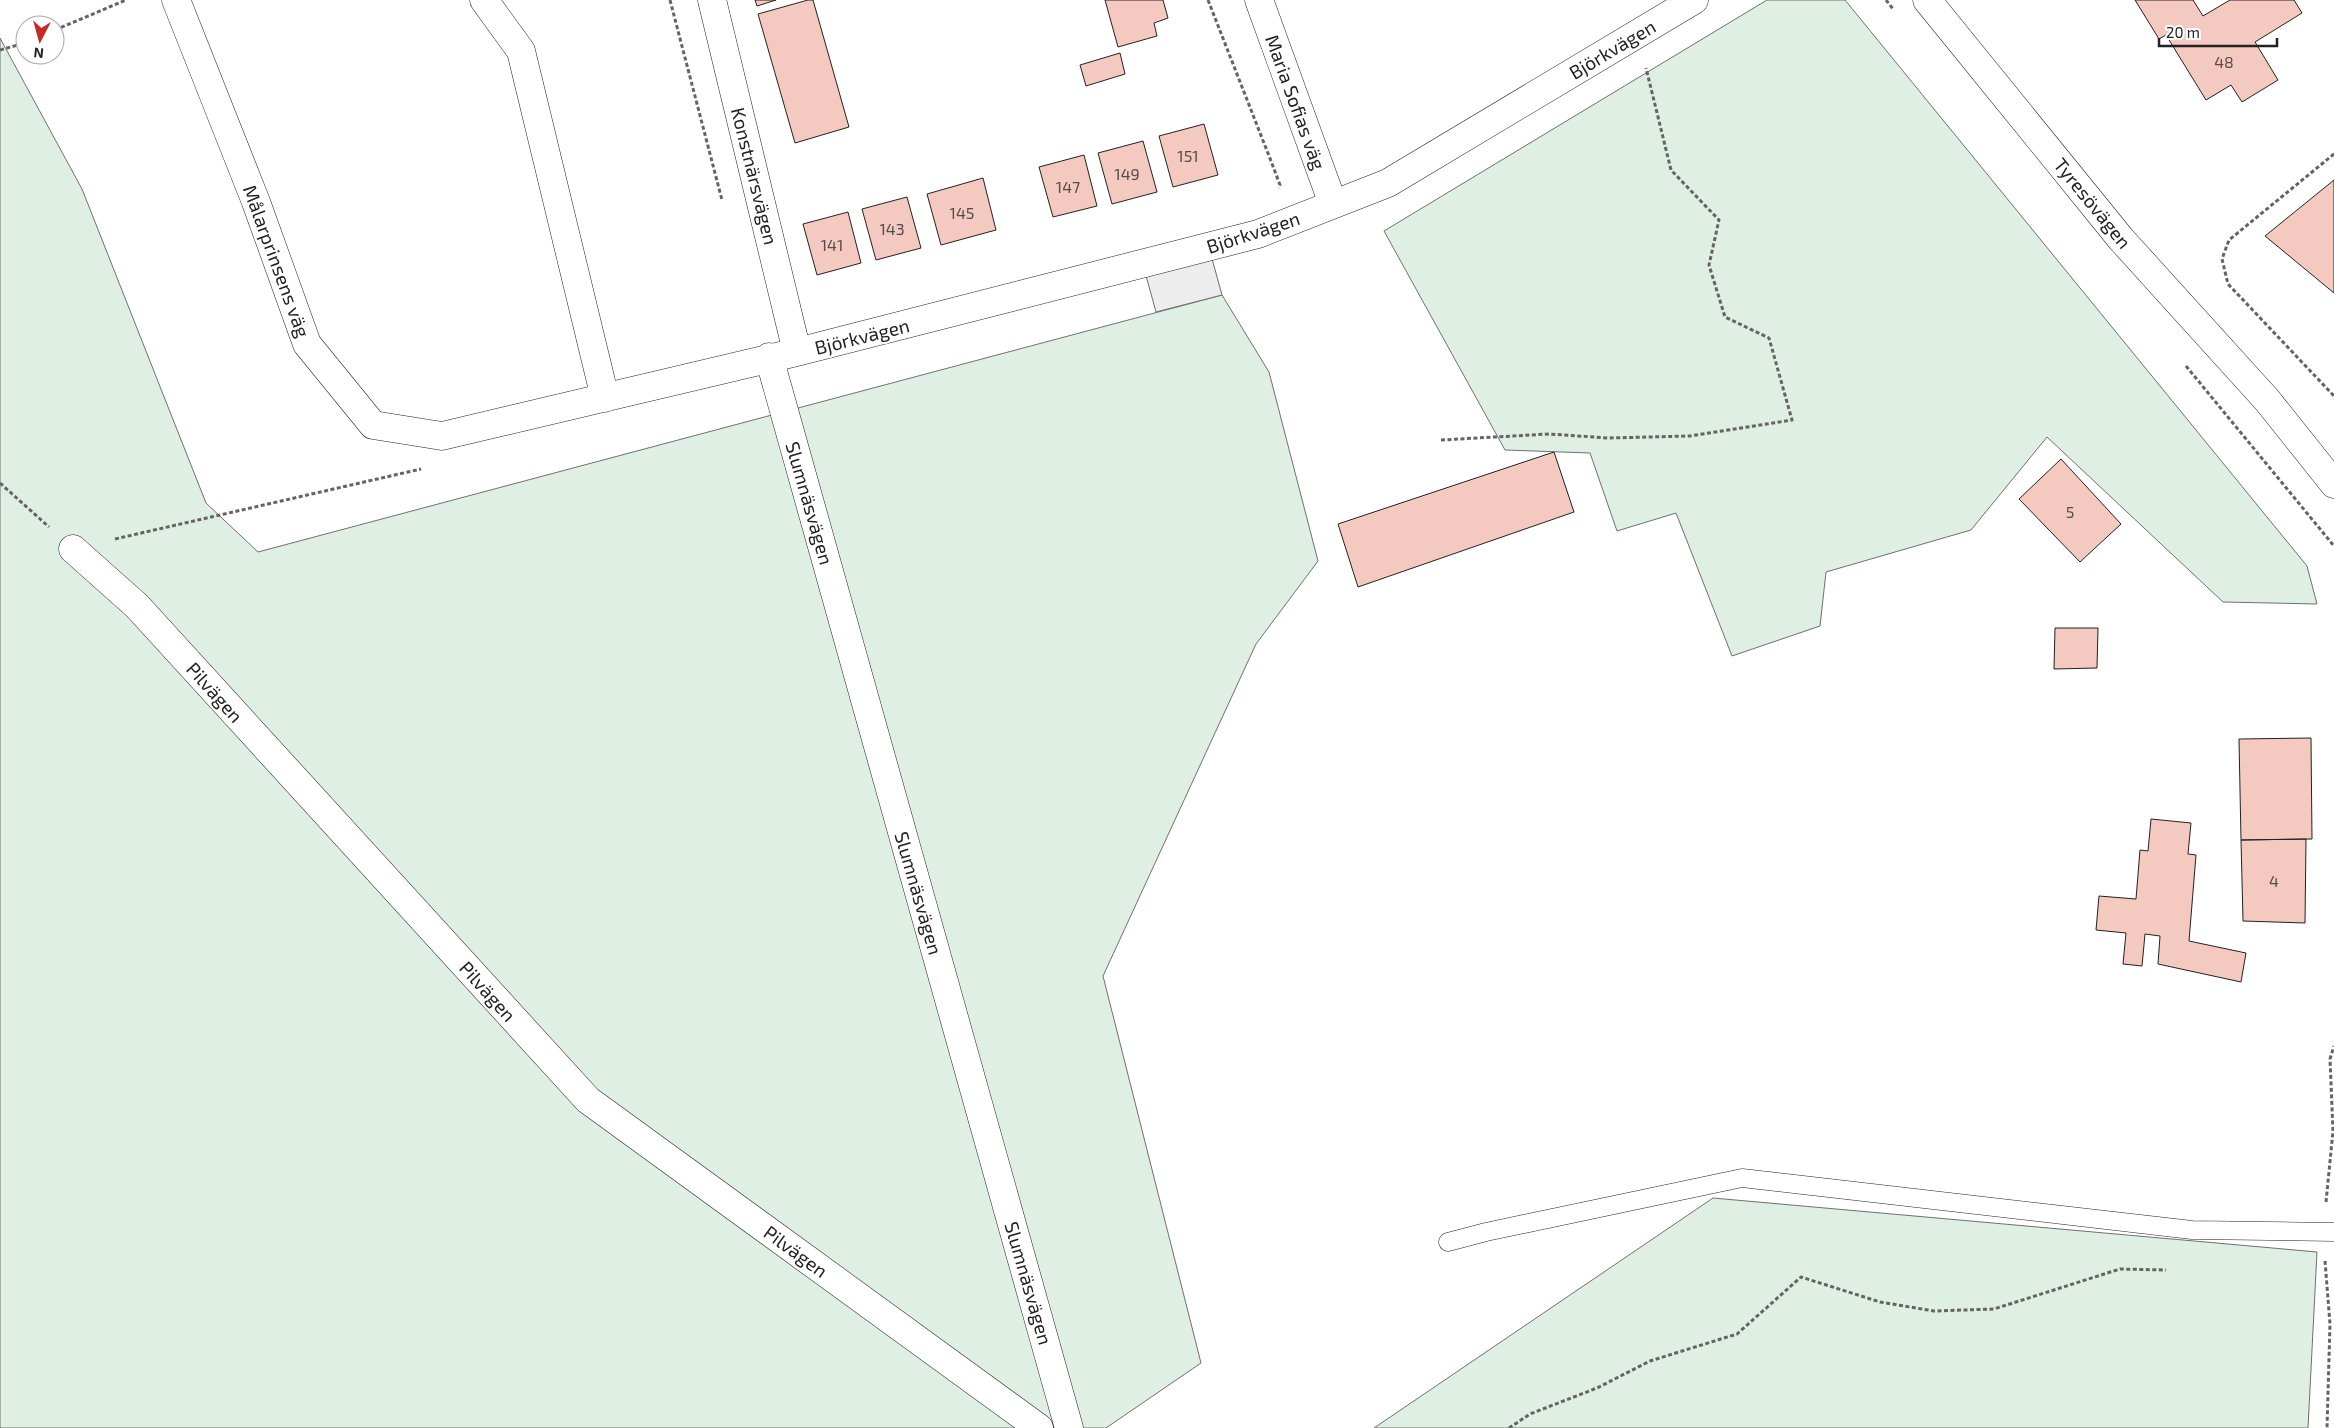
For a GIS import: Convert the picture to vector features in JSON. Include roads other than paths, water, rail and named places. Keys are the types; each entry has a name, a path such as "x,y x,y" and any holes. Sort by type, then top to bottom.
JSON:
{"street":[{"name":"Målarprinsens väg","path":"176,0 256,202 307,344 373,424 442,436 769,357"},
{"path":"484,0 521,51 605,398"},
{"name":"Konstnärsvägen","path":"712,0 797,352"},
{"name":"Maria Sofias väg","path":"1259,0 1333,204"},
{"name":"Björkvägen","path":"769,357 797,352 1258,234 1388,183 1694,0"},
{"name":"Tyresövägen","path":"1927,0 2121,239 2267,400 2334,466"},
{"name":"Slumnäsvägen","path":"769,357 1069,1428"},
{"name":"Tyresövägen","path":"2267,400 2334,484"},
{"name":"Pilvägen","path":"73,549 137,606 588,1100 1038,1428"}],"lane":[{"path":"1448,1242 1486,1232 1742,1178 2192,1230 2334,1232"}]}
